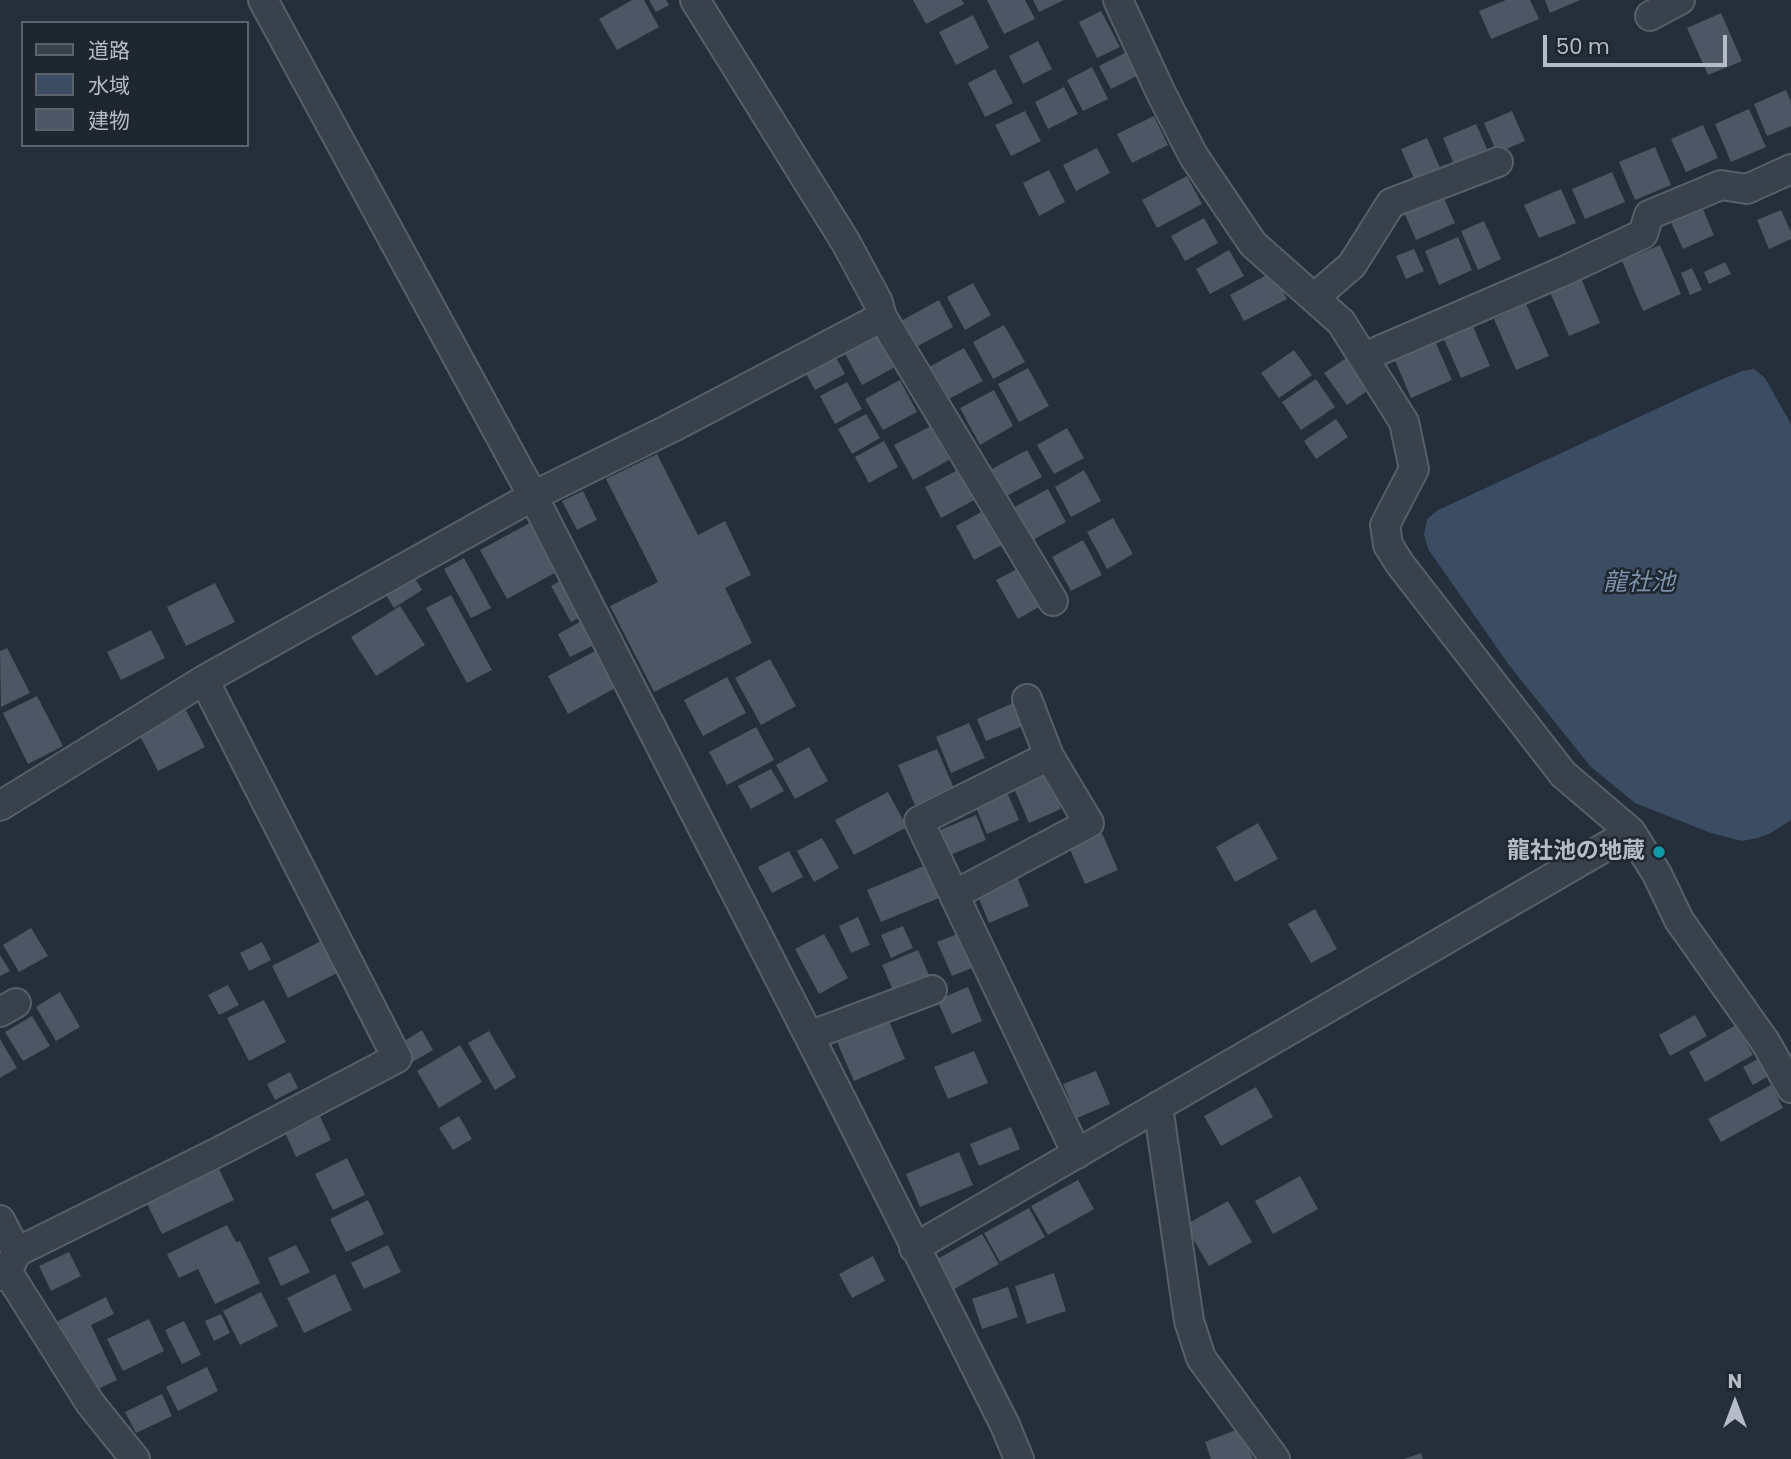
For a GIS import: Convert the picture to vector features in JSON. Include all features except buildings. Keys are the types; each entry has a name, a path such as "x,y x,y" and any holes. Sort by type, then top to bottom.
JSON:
{"street":[{"path":"263,0 533,496 1005,1425 1019,1459"},
{"path":"695,0 845,241 878,302 882,317 1053,601"},
{"path":"1118,0 1193,156 1253,244 1341,322 1404,422 1414,469 1385,526 1388,545 1563,774 1631,832 1657,874 1679,920 1766,1043 1791,1088"},
{"path":"1650,16 1680,0"},
{"path":"1314,298 1352,265 1373,236 1391,203 1498,162"},
{"path":"1364,357 1643,234 1649,215 1721,185 1748,189 1791,169"},
{"path":"0,806 204,680 533,496 673,427 882,317"},
{"path":"8,1266 397,1058 204,680"},
{"path":"954,895 1089,823 1049,756 1027,699"},
{"path":"1049,756 919,821 1077,1154"},
{"path":"914,1248 1631,832"},
{"path":"809,1037 932,990"},
{"path":"1158,1106 1189,1321 1200,1358 1275,1459"},
{"path":"0,1220 8,1266 90,1403 135,1459"}],"water":[{"name":"龍社池","path":"1754,369 1765,378 1791,424 1791,820 1771,833 1742,841 1711,833 1635,803 1591,767 1509,665 1428,549 1424,534 1427,519 1438,510 1706,386 1742,371"}],"place":[{"name":"龍社池の地蔵","path":"1659,852"}]}
